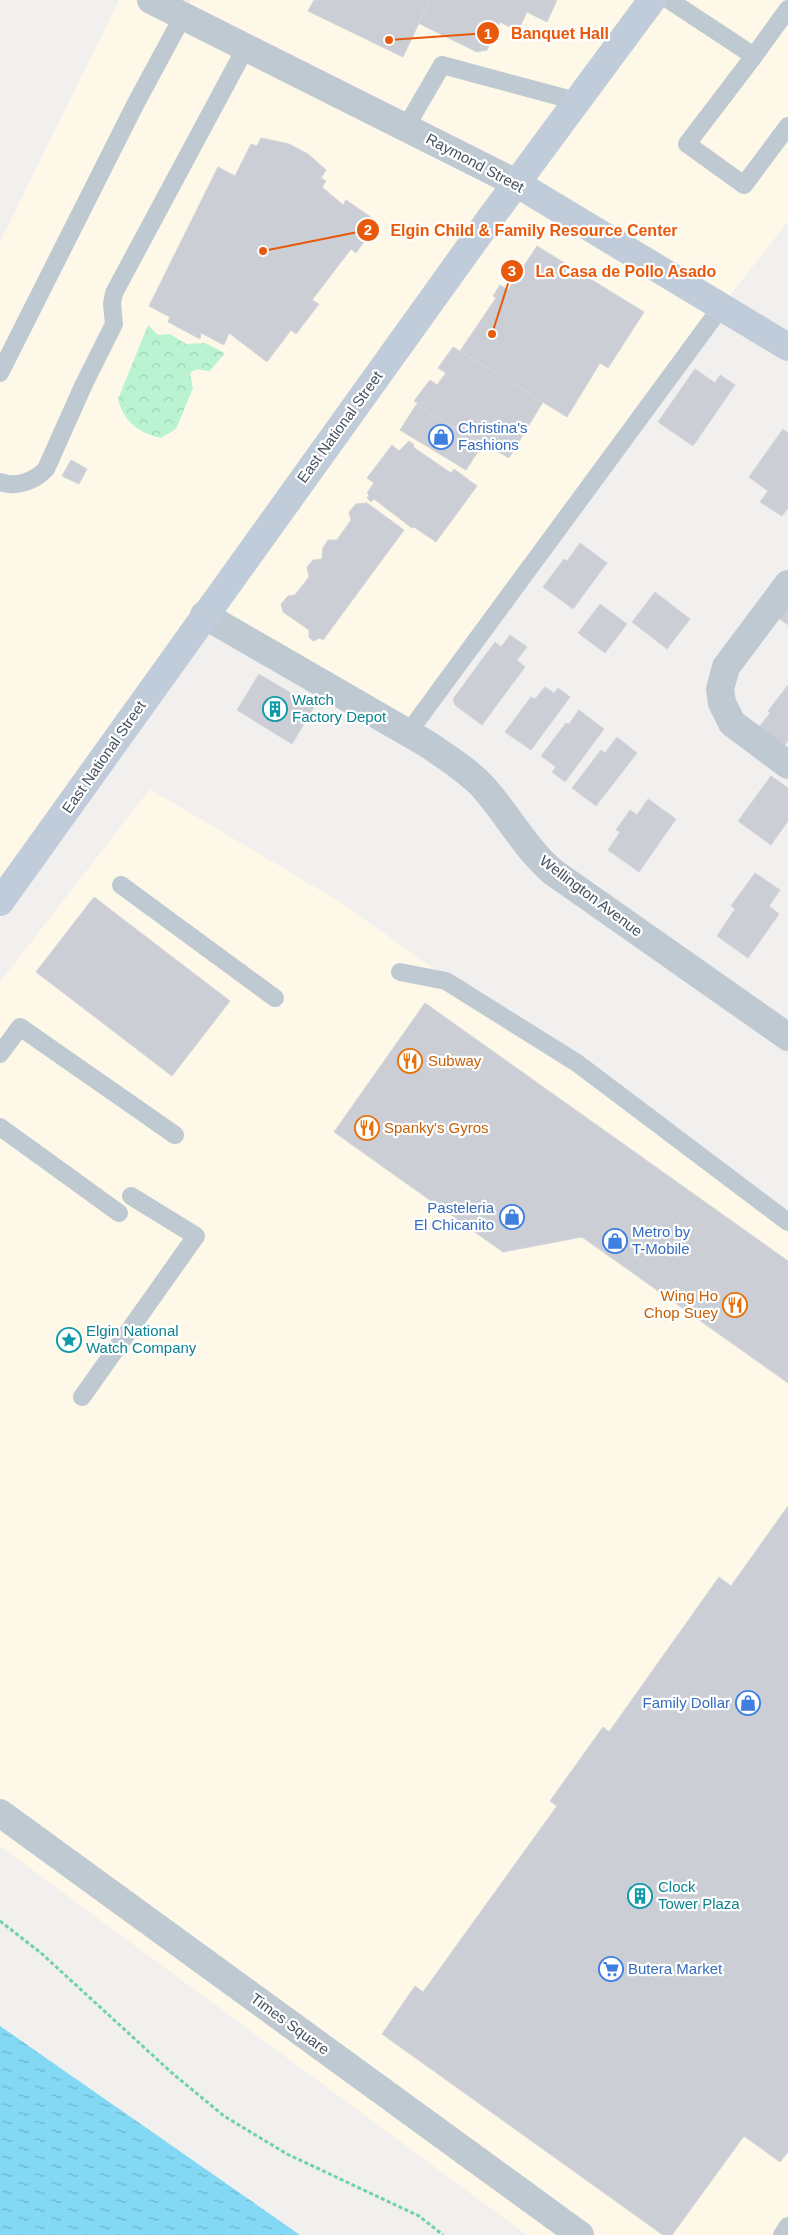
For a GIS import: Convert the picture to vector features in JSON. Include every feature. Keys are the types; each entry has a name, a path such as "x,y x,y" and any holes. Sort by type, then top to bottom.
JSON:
{"street":[{"name":"Raymond Street","path":"151,0 516,184 788,347"},
{"name":"East National Street","path":"0,902 33,859 204,615 576,101 652,0"},
{"path":"788,584 726,667 720,690 722,703 732,723 788,765"},
{"name":"Wellington Avenue","path":"204,615 408,733 455,763 483,786 539,860 553,872 788,1037"},
{"name":"Times Square","path":"0,1813 580,2235"}],"lane":[{"path":"669,0 754,56"},
{"path":"788,9 687,144 744,185 788,126"},
{"path":"0,373 136,103 183,16"},
{"path":"0,482 6,484 30,480 38,477 46,469 84,384 114,324 112,304 114,293 245,49"},
{"path":"406,127 442,65 576,101"},
{"path":"408,733 722,306"},
{"path":"121,885 275,998"},
{"path":"400,972 446,981 577,1063 788,1222"},
{"path":"0,1054 20,1027 176,1135"},
{"path":"0,1127 119,1213"},
{"path":"82,1398 196,1236 131,1196"},
{"path":"782,2235 788,2226"}],"path":[{"path":"0,1921 41,1953 172,2073 224,2116 287,2154 419,2216 443,2235"}],"shaded area":[{"path":"119,0 151,0 182,16 191,0 788,0 788,221 722,306 408,733 204,615 0,902 0,242"},
{"name":"Clock Tower Plaza","path":"150,789 340,902 788,1221 788,2235 527,2235 0,1846 0,982"}],"green space":[{"path":"148,325 158,335 170,334 186,344 205,343 225,353 210,371 197,370 190,374 193,388 176,429 161,438 146,433 133,425 124,414 118,399"}],"water":[{"path":"0,2026 300,2235 0,2235"}],"building":[{"path":"314,0 430,0 403,57 308,11"},
{"path":"430,0 557,0 547,22 527,12 518,31 500,22 487,50 477,52 418,23"},
{"path":"261,138 289,144 308,154 326,170 321,178 326,181 322,187 343,205 346,200 378,222 356,253 351,249 312,300 319,304 296,334 291,330 267,362 229,333 224,345 201,333 200,339 168,322 170,317 149,306 218,167 235,176 251,144 257,146"},
{"path":"537,246 644,312 608,368 600,363 567,417 460,351 496,298 493,296 500,285 508,290"},
{"path":"453,347 543,402 509,458 416,405 418,403 414,401 430,380 437,385 446,373 438,368"},
{"path":"695,369 715,383 720,375 735,385 693,446 658,422"},
{"name":"Christina's Fashions","path":"416,405 483,444 466,470 400,430"},
{"path":"783,429 788,433 788,508 782,516 760,502 768,491 749,477"},
{"path":"409,441 414,445 413,447 451,473 454,469 477,486 436,542 414,527 412,528 374,499 371,502 367,498 369,495 367,493 374,483 367,478 392,445 399,451"},
{"path":"71,460 87,469 79,484 62,476"},
{"path":"367,503 404,530 323,640 320,638 313,641 309,637 309,630 283,612 281,604 288,596 295,595 309,577 307,567 313,560 322,559 323,548 328,540 337,540 351,520 349,512 356,504"},
{"path":"580,543 607,563 573,609 543,587 564,559 567,561"},
{"path":"655,592 690,619 667,649 632,622"},
{"path":"788,593 788,625 772,613"},
{"path":"600,604 627,624 605,653 578,633"},
{"path":"510,635 527,647 517,660 525,667 482,725 455,705 453,699 495,642 501,647"},
{"name":"Watch Factory Depot","path":"259,674 314,707 292,744 237,710"},
{"path":"788,685 788,741 784,746 759,727 770,713 768,711"},
{"path":"545,687 554,693 558,688 570,697 531,750 505,732 531,697 535,699"},
{"path":"579,710 604,729 565,782 552,772 556,767 541,756 566,723 569,724"},
{"path":"617,737 637,753 596,806 572,788 601,750 605,753"},
{"path":"771,776 788,788 788,821 771,845 738,821"},
{"path":"648,799 676,819 639,872 608,850 620,832 616,830 630,810 637,815"},
{"path":"755,873 780,890 769,906 779,914 748,958 717,936 735,909 731,906"},
{"path":"94,897 230,1001 172,1076 36,972"},
{"path":"425,1003 788,1261 788,1383 582,1237 503,1252 334,1132"},
{"name":"Clock Tower Plaza","path":"788,1506 788,2152 780,2162 744,2136 672,2235 663,2235 382,2034 415,1986 423,1992 557,1806 550,1801 603,1727 609,1732 719,1577 731,1586"}],"place":[{"name":"Banquet Hall","path":"389,40"},
{"name":"Elgin Child & Family Resource Center","path":"263,251"},
{"name":"La Casa de Pollo Asado","path":"492,334"},
{"name":"Christina's Fashions","path":"441,437"},
{"name":"Watch Factory Depot","path":"275,709"},
{"name":"Subway","path":"410,1061"},
{"name":"Spanky's Gyros","path":"367,1128"},
{"name":"Pasteleria El Chicanito","path":"512,1217"},
{"name":"Metro by T-Mobile","path":"615,1241"},
{"name":"Wing Ho Chop Suey","path":"735,1305"},
{"name":"Elgin National Watch Company","path":"69,1340"},
{"name":"Family Dollar","path":"748,1703"},
{"name":"Clock Tower Plaza","path":"640,1896"},
{"name":"Butera Market","path":"611,1969"}]}
